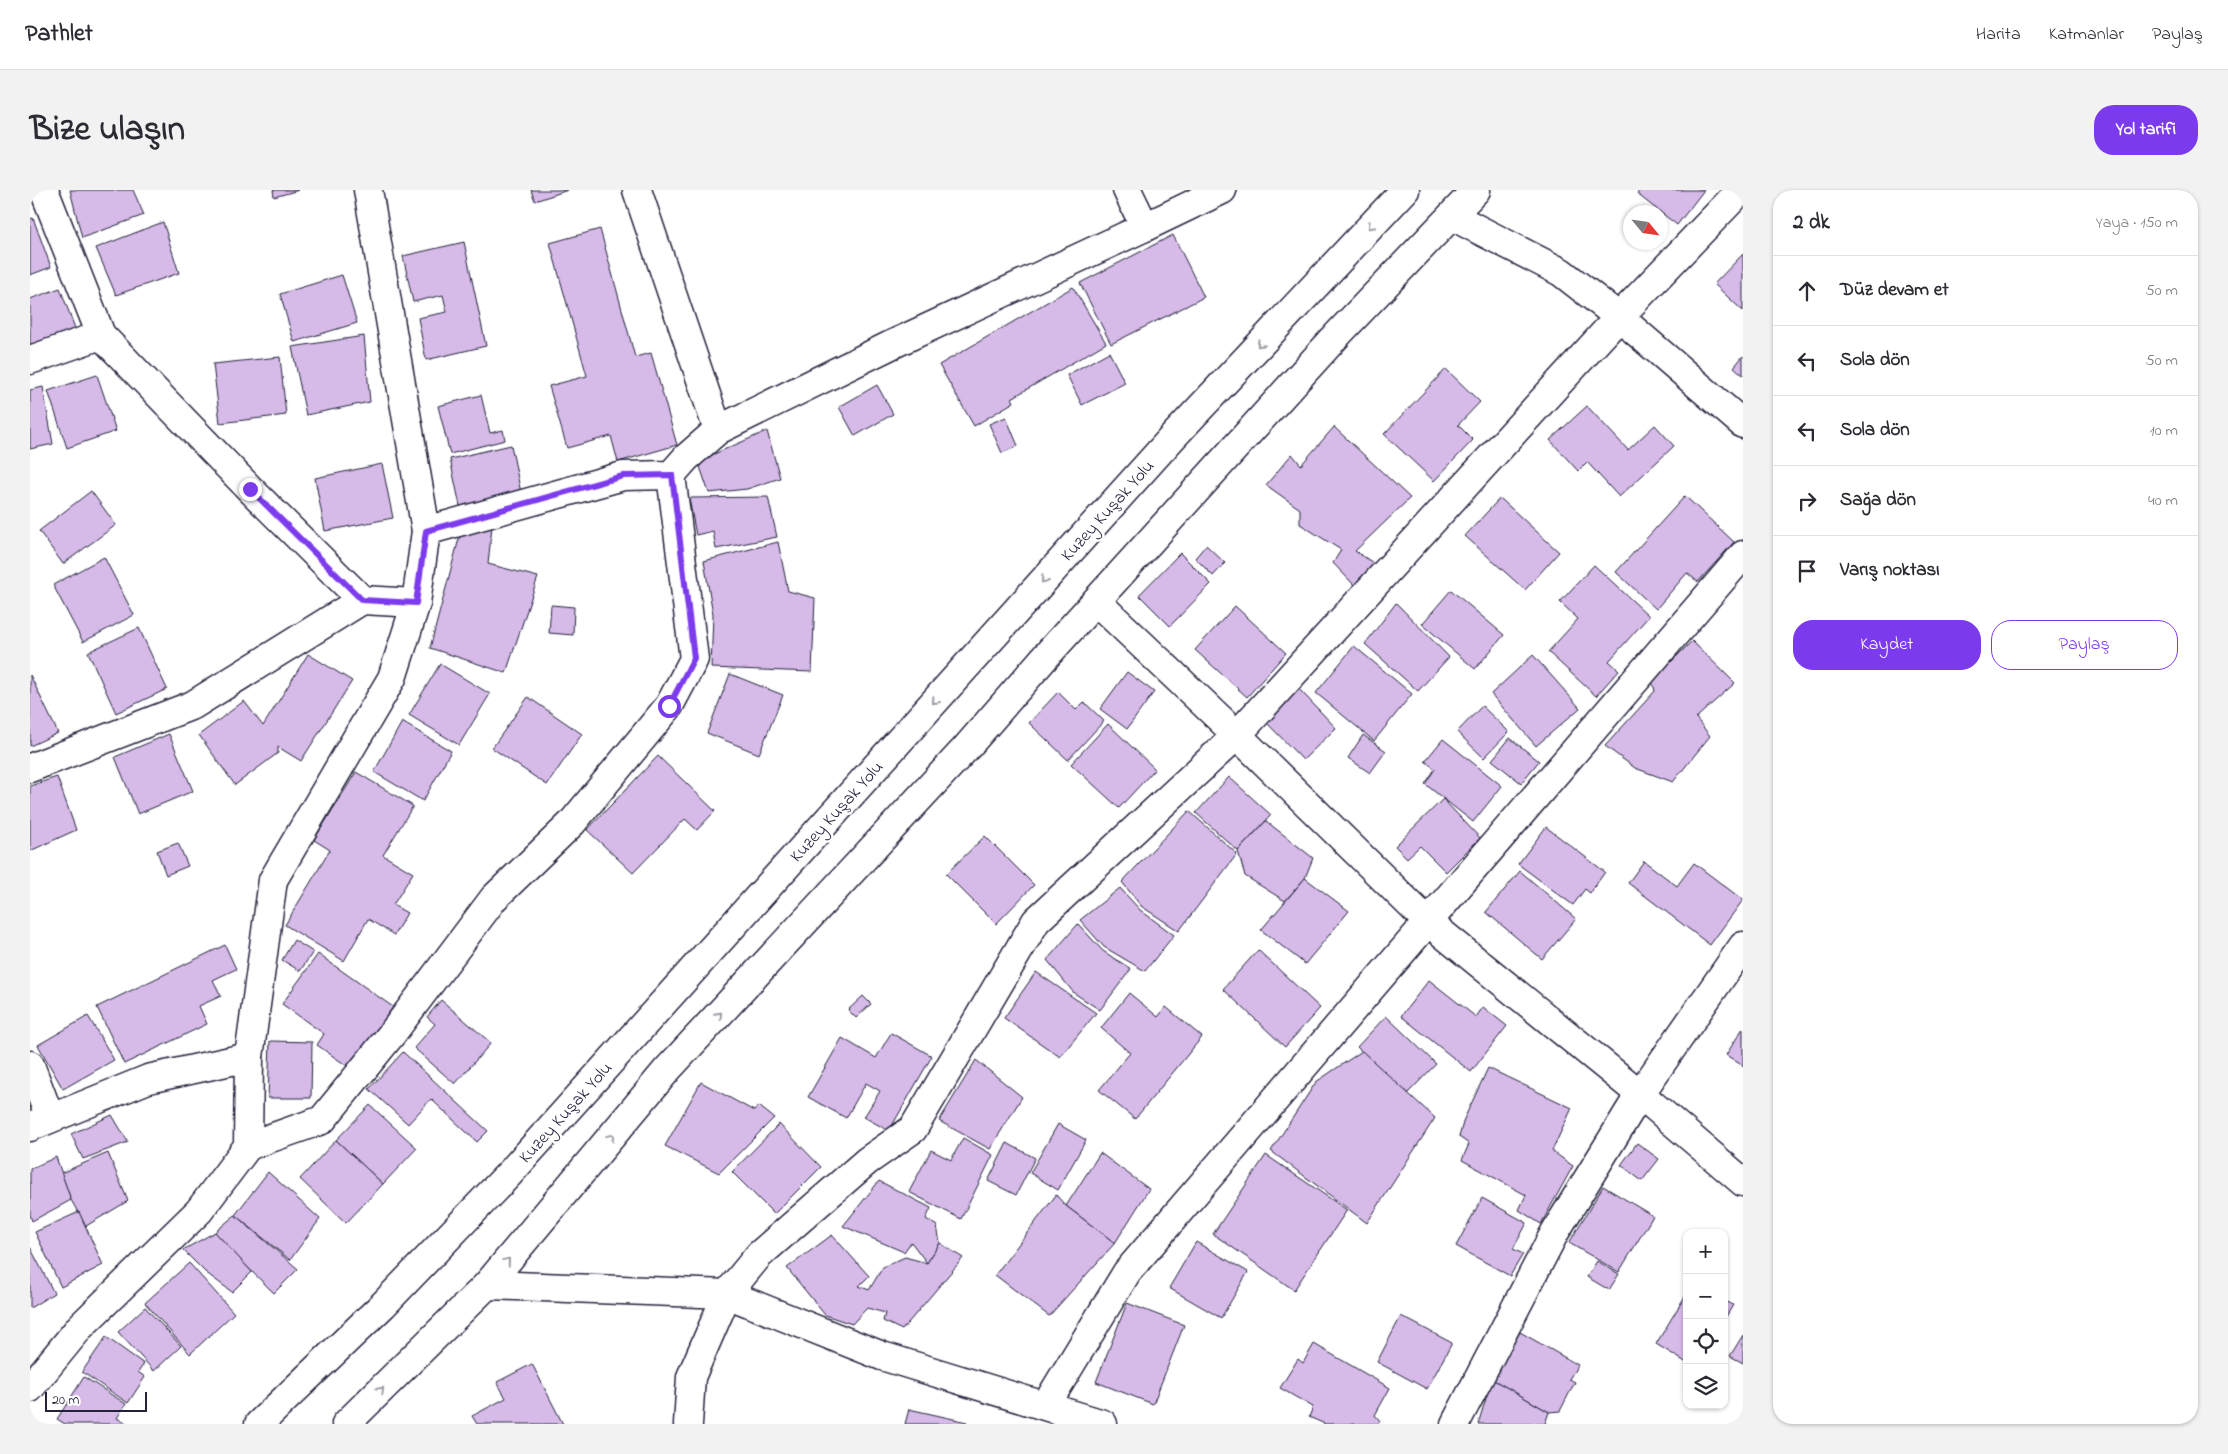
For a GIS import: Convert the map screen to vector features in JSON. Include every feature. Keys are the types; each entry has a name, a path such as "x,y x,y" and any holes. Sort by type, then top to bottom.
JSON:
{"street":[{"path":"44,190 101,335 250,489 362,600"},
{"path":"248,1146 249,1057 273,880 392,678 416,603 426,531 368,190"},
{"path":"637,190 718,430"},
{"path":"1127,190 1145,227"},
{"path":"30,1388 80,1327 199,1211 248,1146 322,1120 391,1034 494,898 572,823 669,706 694,658 672,475 686,458 718,430 891,345 1222,190"},
{"name":"Kuzey Kuşak Yolu","path":"259,1424 383,1305 510,1173 1171,439 1405,190"},
{"path":"346,1424 487,1285 667,1070 961,754 1046,656 1339,333 1476,190"},
{"path":"688,1424 691,1377 727,1294 759,1255 867,1161 913,1129 1036,921 1236,734 1619,317 1741,190"},
{"path":"1452,216 1560,272 1619,317 1743,424"},
{"path":"30,360 101,335"},
{"path":"426,531 623,476 672,475"},
{"path":"1046,1405 1127,1272 1743,555"},
{"path":"30,768 193,705 362,600 416,603"},
{"path":"1096,602 1236,734 1427,921 1640,1094 1743,1182"},
{"path":"1455,1424 1555,1232 1640,1094 1743,946"},
{"path":"30,1065 40,1123 148,1079 249,1057"},
{"path":"487,1285 727,1294 882,1356 1103,1424"}],"building":[{"path":"70,190 133,190 144,215 82,238"},
{"path":"273,190 299,190 274,197"},
{"path":"531,190 568,190 535,201"},
{"path":"1640,190 1704,190 1677,225 1668,218 1668,205 1651,205 1637,194"},
{"path":"33,218 51,267 30,275 30,219"},
{"path":"163,222 179,273 116,295 96,248"},
{"path":"600,229 635,357 651,353 677,445 618,462 611,436 567,448 549,386 587,376 550,243"},
{"path":"1173,235 1204,297 1111,344 1080,283"},
{"path":"464,242 486,346 426,360 418,318 447,312 443,295 413,302 403,256"},
{"path":"1743,254 1743,311 1714,284"},
{"path":"342,275 357,323 294,342 280,294"},
{"path":"1073,287 1106,343 1012,398 1014,402 974,426 939,365"},
{"path":"60,288 76,331 30,348 30,299"},
{"path":"364,336 370,402 306,415 292,347"},
{"path":"1109,352 1125,383 1082,405 1067,375"},
{"path":"1743,356 1743,375 1734,367"},
{"path":"280,357 286,415 220,423 213,364"},
{"path":"1446,369 1480,402 1458,425 1473,440 1434,481 1384,434"},
{"path":"97,375 116,431 67,448 48,391"},
{"path":"877,385 893,414 855,436 839,407"},
{"path":"43,387 53,444 30,449 30,390"},
{"path":"481,395 490,433 503,430 505,440 450,454 438,406"},
{"path":"1587,406 1628,450 1655,425 1674,446 1619,497 1587,462 1578,471 1550,440"},
{"path":"1006,417 1018,446 1002,453 989,424"},
{"path":"1334,427 1410,498 1355,551 1378,566 1356,587 1333,563 1341,550 1300,524 1300,509 1266,485 1292,454 1301,465"},
{"path":"767,431 780,478 747,489 709,493 698,461"},
{"path":"511,445 521,493 460,506 450,459"},
{"path":"382,464 393,518 325,531 315,478"},
{"path":"91,491 116,525 63,564 39,531"},
{"path":"1685,496 1734,542 1698,582 1687,573 1656,609 1616,572"},
{"path":"768,497 777,537 716,549 713,531 696,535 689,498"},
{"path":"1500,498 1559,552 1525,590 1465,536"},
{"path":"492,526 488,564 538,577 506,673 430,648 461,531"},
{"path":"778,542 788,591 815,598 812,672 711,668 713,614 704,561"},
{"path":"1206,545 1225,563 1213,576 1195,558"},
{"path":"1180,553 1211,584 1170,626 1139,595"},
{"path":"104,557 134,615 83,642 53,585"},
{"path":"1594,565 1649,616 1609,661 1619,670 1596,696 1548,652 1578,619 1560,602"},
{"path":"1451,590 1504,635 1475,669 1422,624"},
{"path":"1396,603 1449,657 1418,691 1365,644"},
{"path":"551,605 574,607 573,635 549,633"},
{"path":"1235,606 1286,653 1247,697 1195,650"},
{"path":"139,628 167,689 116,713 88,652"},
{"path":"1692,641 1735,683 1696,718 1710,736 1673,782 1635,768 1605,746 1655,691 1652,681"},
{"path":"1354,646 1412,694 1374,741 1316,693"},
{"path":"308,654 352,681 301,761 278,747 278,753 235,785 199,735 244,701 263,726"},
{"path":"1533,655 1580,708 1536,746 1491,694"},
{"path":"440,664 490,694 459,745 409,715"},
{"path":"1127,672 1154,692 1127,729 1100,709"},
{"path":"730,674 783,695 759,754 707,733"},
{"path":"30,675 58,733 30,746"},
{"path":"1299,689 1336,728 1303,760 1266,722"},
{"path":"1058,692 1076,710 1084,702 1104,721 1068,760 1029,723"},
{"path":"528,697 582,734 547,785 492,748"},
{"path":"1482,706 1509,732 1484,758 1457,732"},
{"path":"402,722 451,751 423,801 374,772"},
{"path":"1108,724 1155,769 1119,808 1071,764"},
{"path":"169,734 193,791 138,814 115,757"},
{"path":"1363,735 1386,751 1370,773 1348,758"},
{"path":"1510,738 1539,761 1521,783 1492,760"},
{"path":"1443,739 1502,786 1473,822 1425,784 1435,769 1425,761"},
{"path":"658,756 715,811 697,830 685,819 633,873 587,830"},
{"path":"356,772 413,806 383,855 413,873 393,905 407,913 394,935 368,919 344,961 285,925 330,850 314,840"},
{"path":"57,777 76,830 30,851 30,786"},
{"path":"1229,777 1271,815 1238,851 1196,813"},
{"path":"1443,799 1480,838 1446,872 1420,846 1407,858 1395,846"},
{"path":"1189,811 1237,854 1179,931 1141,906 1122,882"},
{"path":"1266,821 1313,858 1305,878 1285,901 1245,876 1238,851"},
{"path":"1546,827 1605,872 1590,893 1585,889 1573,905 1518,864"},
{"path":"985,836 1034,885 996,924 946,874"},
{"path":"178,843 188,866 166,875 157,851"},
{"path":"1644,861 1677,886 1694,863 1743,900 1710,945 1628,883"},
{"path":"1520,871 1576,919 1542,959 1486,912"},
{"path":"1305,878 1349,911 1305,964 1261,930"},
{"path":"1120,888 1140,910 1174,935 1145,971 1104,947 1080,920"},
{"path":"1078,924 1103,951 1131,969 1100,1010 1074,993 1047,960"},
{"path":"294,940 313,952 300,971 282,960"},
{"path":"225,945 236,969 213,980 221,996 199,1006 207,1024 124,1064 97,1007"},
{"path":"1258,950 1320,1008 1285,1047 1223,989"},
{"path":"318,954 393,1007 350,1068 317,1045 324,1034 282,1004"},
{"path":"1036,972 1096,1013 1060,1057 1004,1018"},
{"path":"1429,980 1476,1017 1483,1007 1507,1026 1471,1072 1401,1016"},
{"path":"1129,993 1158,1017 1166,1007 1202,1037 1135,1119 1099,1090 1130,1053 1101,1028"},
{"path":"863,996 871,1004 856,1018 848,1010"},
{"path":"441,1000 491,1043 455,1084 414,1048 435,1024 427,1017"},
{"path":"88,1016 114,1060 63,1089 38,1045"},
{"path":"1386,1016 1436,1064 1407,1094 1357,1047"},
{"path":"1743,1028 1743,1066 1726,1055"},
{"path":"891,1033 932,1056 889,1131 864,1117 880,1091 866,1083 846,1118 808,1097 842,1038 876,1058"},
{"path":"270,1041 312,1042 311,1098 268,1098"},
{"path":"1362,1051 1435,1118 1367,1223 1271,1151 1316,1082"},
{"path":"403,1052 488,1131 477,1142 431,1099 408,1124 369,1089"},
{"path":"976,1060 1022,1097 990,1149 939,1121"},
{"path":"1488,1068 1572,1108 1552,1151 1573,1166 1541,1224 1519,1210 1526,1195 1462,1160 1469,1144 1459,1137 1464,1119"},
{"path":"701,1082 754,1111 759,1106 774,1118 719,1173 665,1146"},
{"path":"370,1105 417,1148 383,1184 336,1140"},
{"path":"112,1115 128,1142 83,1159 71,1134"},
{"path":"779,1124 821,1167 774,1214 732,1172"},
{"path":"1058,1124 1086,1140 1058,1190 1030,1173"},
{"path":"963,1138 993,1155 961,1219 909,1192 931,1150 951,1160"},
{"path":"336,1140 383,1184 346,1223 300,1179"},
{"path":"1007,1143 1035,1158 1016,1195 988,1181"},
{"path":"1637,1143 1659,1159 1642,1181 1621,1165"},
{"path":"108,1153 128,1201 86,1226 71,1200 61,1173"},
{"path":"1100,1153 1149,1189 1115,1243 1066,1206"},
{"path":"1266,1155 1347,1210 1294,1290 1213,1234"},
{"path":"56,1157 71,1200 32,1221 30,1215 30,1169"},
{"path":"268,1172 320,1219 290,1260 235,1215"},
{"path":"879,1181 931,1208 926,1219 937,1226 940,1243 927,1263 911,1242 904,1252 843,1226"},
{"path":"1603,1186 1653,1216 1619,1272 1569,1243"},
{"path":"1056,1195 1066,1206 1115,1243 1049,1316 995,1275"},
{"path":"1482,1198 1527,1223 1513,1249 1523,1254 1510,1276 1456,1246"},
{"path":"79,1212 103,1265 61,1287 35,1232"},
{"path":"235,1215 298,1269 274,1293 215,1232"},
{"path":"215,1232 252,1272 232,1292 205,1272 183,1250"},
{"path":"832,1235 869,1276 859,1286 869,1290 883,1267 905,1257 927,1263 940,1243 963,1258 902,1330 883,1321 885,1313 867,1308 852,1324 825,1315 787,1268"},
{"path":"1196,1242 1248,1272 1221,1318 1169,1288"},
{"path":"30,1247 54,1293 30,1308"},
{"path":"1597,1261 1619,1274 1609,1290 1587,1277"},
{"path":"189,1263 234,1313 190,1354 145,1303"},
{"path":"1683,1300 1683,1361 1656,1344"},
{"path":"1728,1302 1733,1305 1728,1313"},
{"path":"1127,1303 1184,1325 1153,1404 1096,1382"},
{"path":"145,1307 181,1346 154,1371 118,1332"},
{"path":"1401,1316 1452,1343 1427,1389 1377,1362"},
{"path":"1520,1332 1578,1365 1569,1379 1575,1382 1560,1411 1549,1412 1492,1379"},
{"path":"1743,1335 1743,1363 1730,1356"},
{"path":"106,1337 144,1364 138,1372 145,1377 128,1403 82,1372"},
{"path":"1314,1344 1390,1388 1375,1415 1380,1421 1378,1424 1325,1424 1309,1417 1313,1407 1280,1388 1298,1359 1303,1363"},
{"path":"532,1364 563,1424 477,1424 472,1416 506,1398 497,1382"},
{"path":"84,1377 126,1404 117,1418 128,1424 65,1424 57,1419"},
{"path":"1492,1379 1549,1412 1545,1424 1478,1424"},
{"path":"909,1409 967,1422 966,1424 905,1424"}],"route":[{"path":"250,489 362,600 416,603 426,531 623,476 672,475 694,658 669,706"}]}
